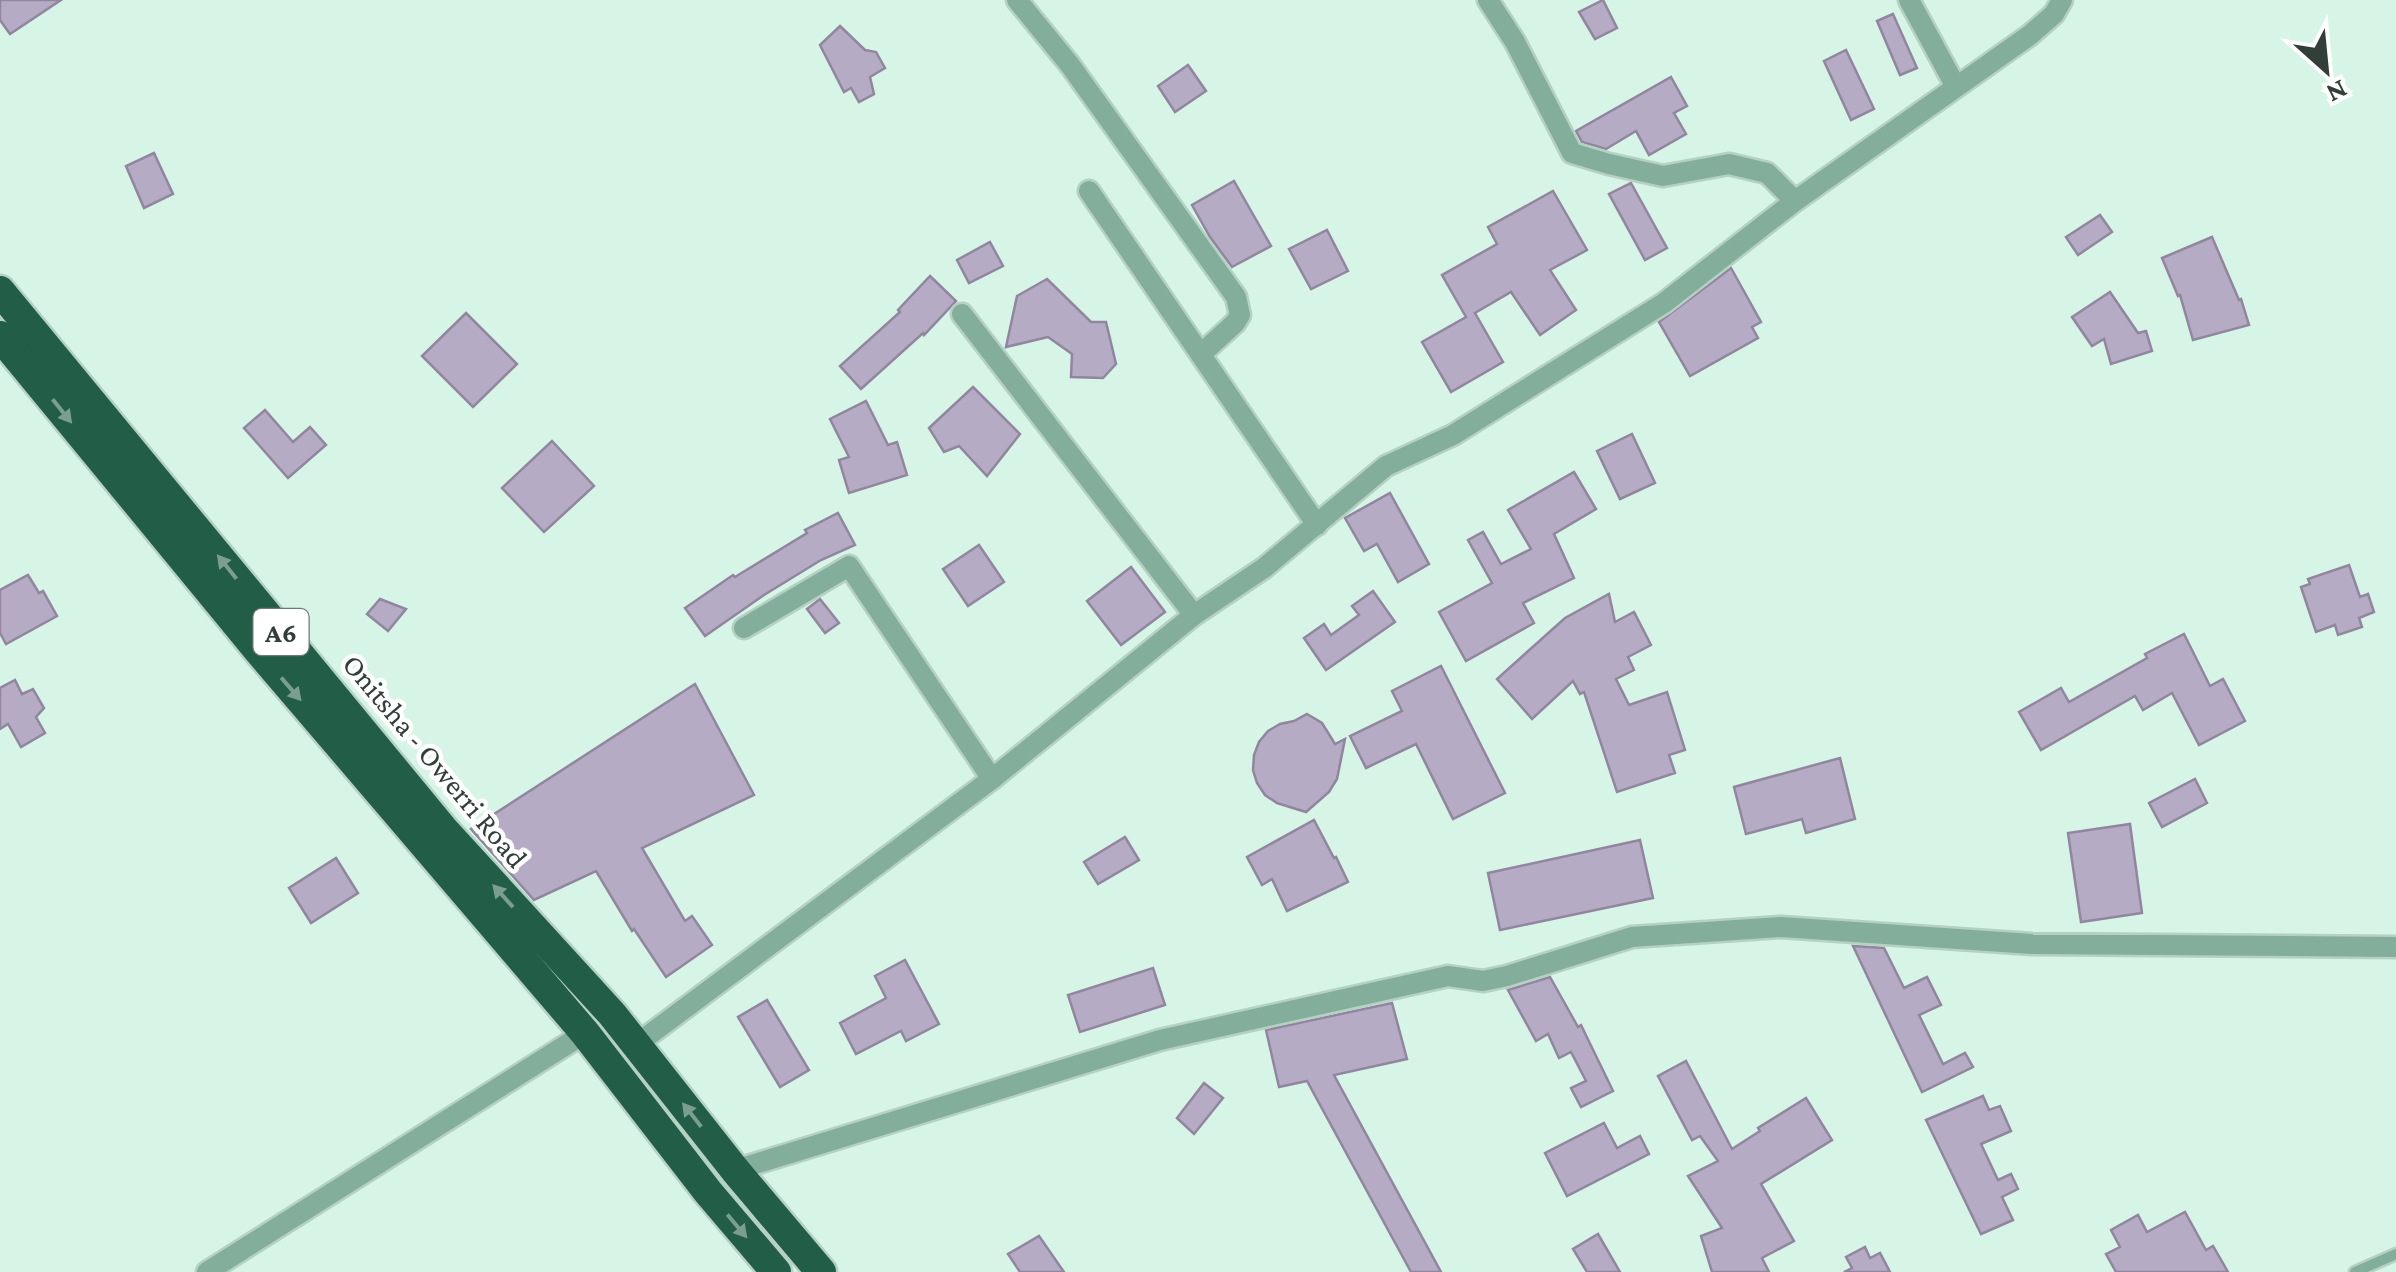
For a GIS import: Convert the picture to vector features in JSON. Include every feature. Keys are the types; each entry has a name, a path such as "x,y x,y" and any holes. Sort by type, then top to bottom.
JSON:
{"highway":[{"name":"Onitsha - Owerri Road","path":"0,291 443,828 636,1044 820,1272"},
{"name":"Onitsha - Owerri Road","path":"0,336 258,650 584,1033 776,1272"}],"street":[{"path":"1017,0 1080,79 1236,297 1240,315 1235,323 1200,354"},
{"path":"1488,0 1516,42 1572,153 1664,176 1729,164 1767,173 1795,200"},
{"path":"1910,0 1956,87"},
{"path":"636,1044 992,779 1194,615 1264,568 1386,466 1453,435 1664,302 1795,200 2030,35 2054,14 2062,0"},
{"path":"1089,191 1317,525"},
{"path":"962,314 1194,615"},
{"path":"744,628 849,566 992,779"},
{"path":"735,1170 1160,1040 1448,976 1483,981 1632,938 1781,927 2032,944 2396,947"},
{"path":"207,1272 584,1033"}],"lane":[{"path":"2354,1272 2396,1254"}],"building":[{"path":"0,0 61,0 10,34 0,20"},
{"path":"1603,0 1617,28 1595,39 1579,12"},
{"path":"1893,14 1917,68 1900,75 1877,21"},
{"path":"840,26 865,50 876,52 885,68 870,77 874,94 859,102 851,88 844,92 820,45"},
{"path":"1846,50 1874,109 1851,120 1824,61"},
{"path":"1188,65 1206,91 1175,112 1158,86"},
{"path":"1671,77 1687,106 1674,113 1686,134 1649,155 1636,131 1606,149 1582,142 1576,131"},
{"path":"154,153 173,194 144,208 126,166"},
{"path":"1234,181 1271,246 1232,267 1192,205"},
{"path":"1631,183 1667,248 1645,260 1609,194"},
{"path":"1553,191 1587,250 1550,270 1576,310 1540,335 1511,292 1475,313 1503,362 1451,392 1422,342 1466,317 1442,275 1497,244 1488,227"},
{"path":"2100,215 2112,232 2078,255 2066,237"},
{"path":"1327,230 1348,271 1311,289 1289,249"},
{"path":"2212,237 2249,325 2193,340 2180,295 2162,258"},
{"path":"990,242 1003,266 969,283 957,260"},
{"path":"1731,268 1761,322 1752,327 1758,338 1690,376 1659,322"},
{"path":"930,276 956,301 924,335 861,389 840,366 900,312"},
{"path":"1047,279 1091,322 1106,322 1116,364 1103,378 1071,377 1072,354 1048,337 1006,347 1017,296"},
{"path":"2110,292 2138,333 2146,331 2152,351 2111,364 2104,339 2092,346 2072,317"},
{"path":"466,313 517,364 473,407 422,356"},
{"path":"973,387 1020,434 987,476 959,446 944,452 929,428"},
{"path":"866,401 888,445 897,442 907,475 849,493 839,460 849,457 830,419"},
{"path":"265,410 293,442 310,427 326,445 288,478 244,428"},
{"path":"1632,434 1655,483 1620,499 1597,451"},
{"path":"552,441 594,486 544,532 502,488"},
{"path":"1574,472 1596,509 1554,534 1574,578 1523,603 1534,623 1466,661 1439,612 1492,583 1468,540 1483,532 1501,564 1531,549 1508,510"},
{"path":"1390,493 1429,564 1398,582 1377,544 1364,551 1345,518"},
{"path":"838,513 855,545 821,560 705,636 685,608"},
{"path":"979,545 1004,582 968,606 943,569"},
{"path":"2349,565 2360,597 2368,594 2374,612 2359,618 2362,627 2338,635 2335,625 2316,632 2301,587 2310,584 2308,579"},
{"path":"1131,567 1165,612 1121,645 1087,601"},
{"path":"28,575 39,593 43,591 57,616 6,644 0,633 0,590"},
{"path":"1373,591 1395,622 1326,670 1304,638 1324,624 1331,635 1359,615 1352,606"},
{"path":"1609,594 1615,622 1634,612 1651,645 1628,657 1634,670 1616,679 1629,705 1667,692 1685,750 1669,755 1675,773 1617,792 1584,692 1580,694 1573,681 1532,719 1497,679 1565,618"},
{"path":"380,599 406,609 388,631 367,614"},
{"path":"820,599 839,623 825,633 807,609"},
{"path":"2184,634 2210,686 2223,679 2245,721 2199,745 2172,693 2143,710 2135,696 2041,750 2019,712 2061,688 2069,702"},
{"path":"1441,666 1505,793 1453,819 1416,744 1366,768 1350,736 1402,711 1392,691"},
{"path":"15,680 22,694 33,689 44,708 36,717 45,733 21,747 8,724 0,729 0,688"},
{"path":"695,684 754,795 642,848 685,921 692,916 712,945 666,977 632,931 596,871 534,900 471,829"},
{"path":"1307,714 1322,723 1335,744 1345,739 1337,779 1329,792 1306,812 1265,795 1253,770 1259,742 1268,731"},
{"path":"1840,758 1855,819 1806,833 1802,819 1746,834 1734,787"},
{"path":"2195,779 2207,803 2162,827 2149,803"},
{"path":"1314,820 1348,882 1287,911 1272,879 1262,885 1247,857"},
{"path":"2130,824 2142,913 2081,922 2068,833"},
{"path":"1125,837 1139,860 1098,884 1084,862"},
{"path":"1640,840 1653,898 1500,930 1488,873"},
{"path":"336,858 358,893 311,923 289,888"},
{"path":"1853,946 1884,948 1904,988 1927,977 1941,1005 1919,1015 1943,1064 1965,1053 1973,1067 1922,1092"},
{"path":"905,960 939,1024 906,1041 901,1031 856,1054 840,1023 886,998 875,976"},
{"path":"1153,968 1165,1005 1080,1032 1068,995"},
{"path":"1550,977 1578,1027 1581,1025 1613,1091 1581,1107 1571,1088 1586,1081 1571,1052 1559,1058 1548,1034 1536,1041 1508,990"},
{"path":"767,1000 809,1070 780,1087 738,1017"},
{"path":"1392,1003 1407,1059 1334,1075 1441,1272 1411,1272 1307,1081 1279,1087 1266,1030"},
{"path":"1686,1061 1732,1149 1806,1098 1832,1140 1761,1184 1794,1241 1762,1258 1769,1272 1712,1272 1701,1236 1722,1228 1688,1176 1718,1161 1700,1136 1692,1140 1658,1076"},
{"path":"1204,1083 1223,1098 1194,1134 1177,1118"},
{"path":"1983,1096 1989,1110 2000,1106 2011,1131 1981,1144 1998,1180 2011,1174 2018,1189 2002,1197 2013,1220 1981,1234 1926,1120"},
{"path":"1604,1123 1617,1148 1640,1136 1649,1154 1567,1196 1545,1153"},
{"path":"2185,1212 2206,1250 2213,1246 2228,1272 2116,1272 2106,1254 2120,1247 2111,1230 2138,1215 2147,1232"},
{"path":"1598,1234 1620,1272 1587,1272 1573,1249"},
{"path":"1039,1236 1064,1272 1020,1272 1008,1254"},
{"path":"1865,1247 1870,1258 1880,1253 1890,1272 1844,1272 1852,1268 1846,1257"}]}
